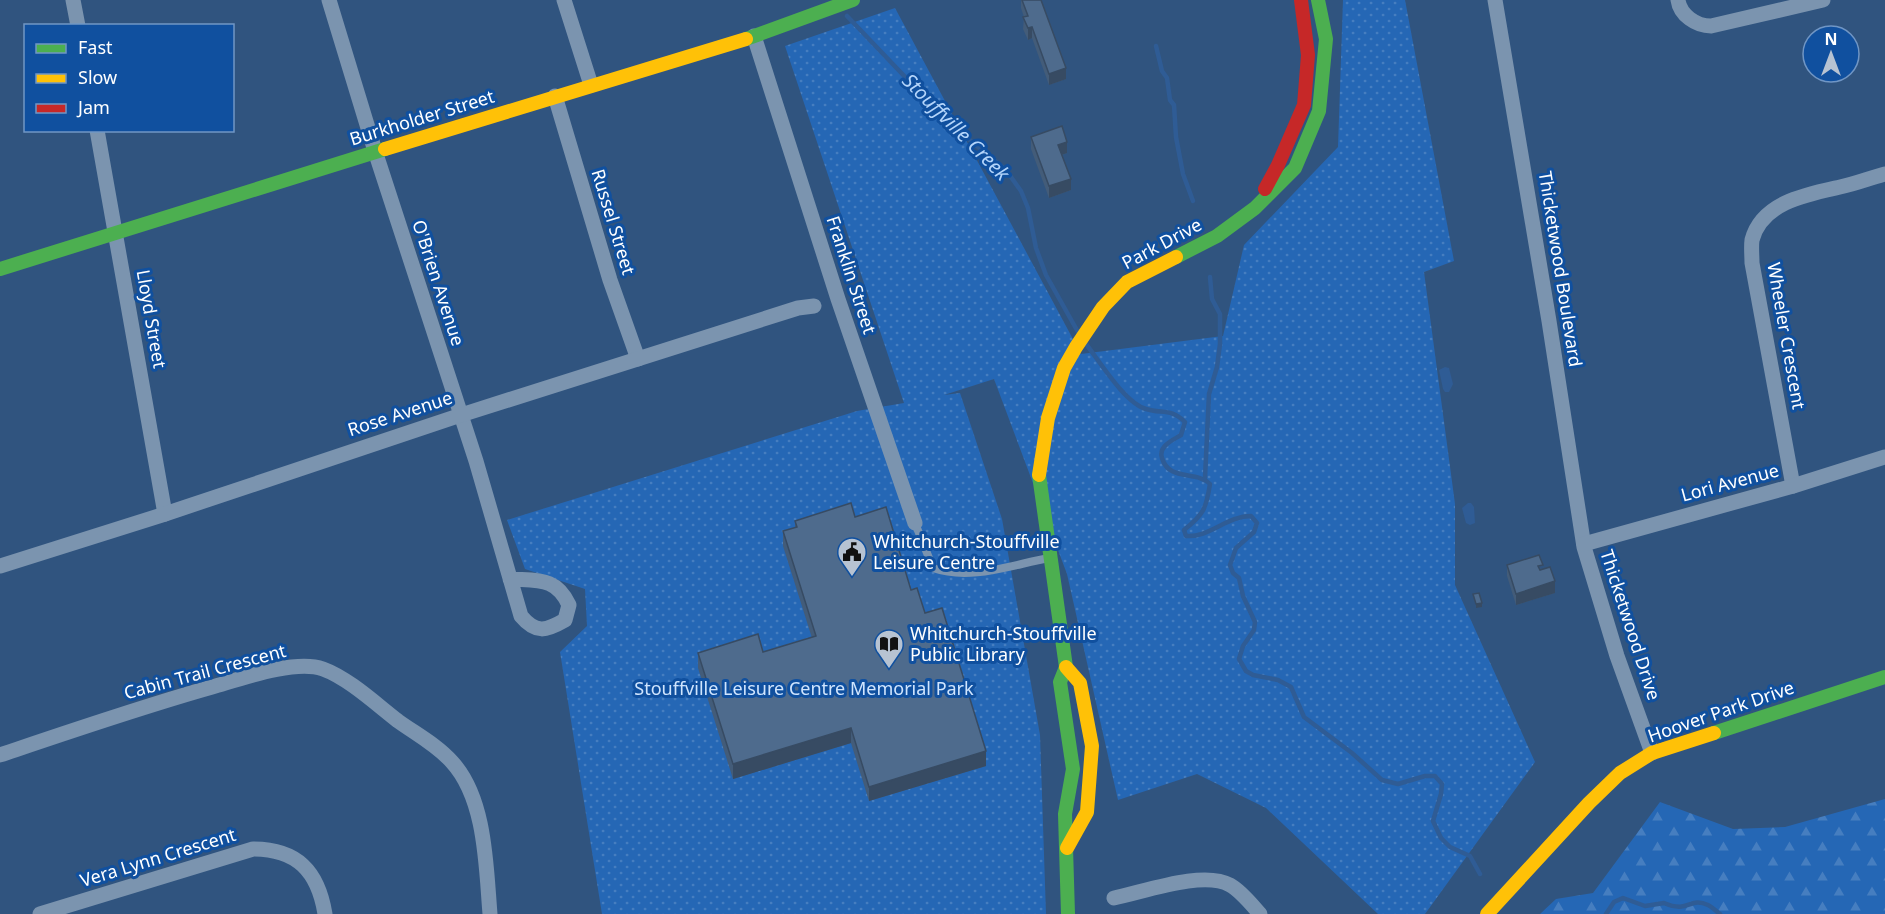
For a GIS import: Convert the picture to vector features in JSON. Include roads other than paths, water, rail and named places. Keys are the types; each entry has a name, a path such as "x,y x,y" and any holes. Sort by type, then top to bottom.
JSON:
{"street":[{"path":"73,0 78,24"},
{"name":"O'Brien Avenue","path":"329,0 375,151 461,415 510,579"},
{"path":"564,0 591,85"},
{"name":"Burkholder Street","path":"0,268 754,36 853,0"},
{"name":"Park Drive","path":"1255,208 1278,165 1304,105 1308,55 1301,0"},
{"name":"Park Drive","path":"1068,914 1065,814 1073,769 1060,682 1066,667 1039,477 1048,418 1064,368 1076,347 1103,307 1127,282 1217,236 1255,208 1295,168 1319,111 1326,39 1318,0"},
{"name":"Thicketwood Boulevard","path":"1495,0 1584,544"},
{"path":"1678,0 1679,7 1693,21 1704,26 1823,0"},
{"name":"Franklin Street","path":"754,36 838,299 915,524"},
{"name":"Russel Street","path":"555,96 610,280 638,358"},
{"name":"Lloyd Street","path":"97,132 165,514"},
{"name":"Wheeler Crescent","path":"1793,486 1752,263 1752,240 1764,218 1778,206 1815,191 1842,187 1885,174"},
{"name":"Rose Avenue","path":"0,566 638,358 798,308 814,306"},
{"name":"Lori Avenue","path":"1584,544 1793,486 1885,457"},
{"name":"Thicketwood Drive","path":"1584,544 1617,656 1652,753"},
{"name":"Cabin Trail Crescent","path":"0,755 152,704 267,671 302,666 323,669 345,681 433,745 453,763 471,793 477,815 484,847 490,914"},
{"name":"Park Drive","path":"1066,667 1080,683 1092,746 1087,812 1067,849"},
{"name":"Hoover Park Drive","path":"1487,914 1620,773 1652,753 1885,677"},
{"name":"Vera Lynn Crescent","path":"40,914 253,849 271,849 288,854 312,875 323,900 325,914"},
{"path":"1114,898 1199,880 1216,880 1231,885 1260,914"}],"lane":[{"path":"915,524 933,568 946,573 965,574 1051,557"}],"waterway":[{"name":"Stouffville Creek","path":"847,16 949,123 1006,170 1021,191 1028,208 1036,248 1046,275 1078,332"},
{"path":"1156,46 1162,71 1167,78 1170,100 1174,105 1176,137 1183,174 1193,201"},
{"path":"1205,478 1209,394 1217,367 1220,344 1220,314 1212,299 1210,277"},
{"name":"Stouffville Creek","path":"1086,344 1113,381 1130,399 1146,409 1171,413 1185,422 1181,435 1170,441 1162,450 1162,458 1170,470 1198,477 1210,484 1203,510 1196,520 1184,530 1186,536 1202,534 1242,517 1251,516 1257,523 1254,532 1236,548 1230,565 1233,573 1239,578 1243,596 1255,622 1254,630 1243,646 1239,659 1246,671 1253,675 1278,680 1291,687 1304,717 1352,753 1382,780 1398,784 1425,776 1435,776 1442,784 1433,821 1441,838 1450,847 1470,856 1480,874"},
{"name":"Stouffville Creek","path":"1606,914 1614,902 1623,898 1645,906 1664,903 1679,907 1697,902 1710,906 1720,914"}],"place":[{"name":"Whitchurch-Stouffville Leisure Centre","path":"852,578"},
{"name":"Whitchurch-Stouffville Public Library","path":"889,670"}],"park label":[{"name":"Stouffville Leisure Centre Memorial Park","path":"804,689"}]}
